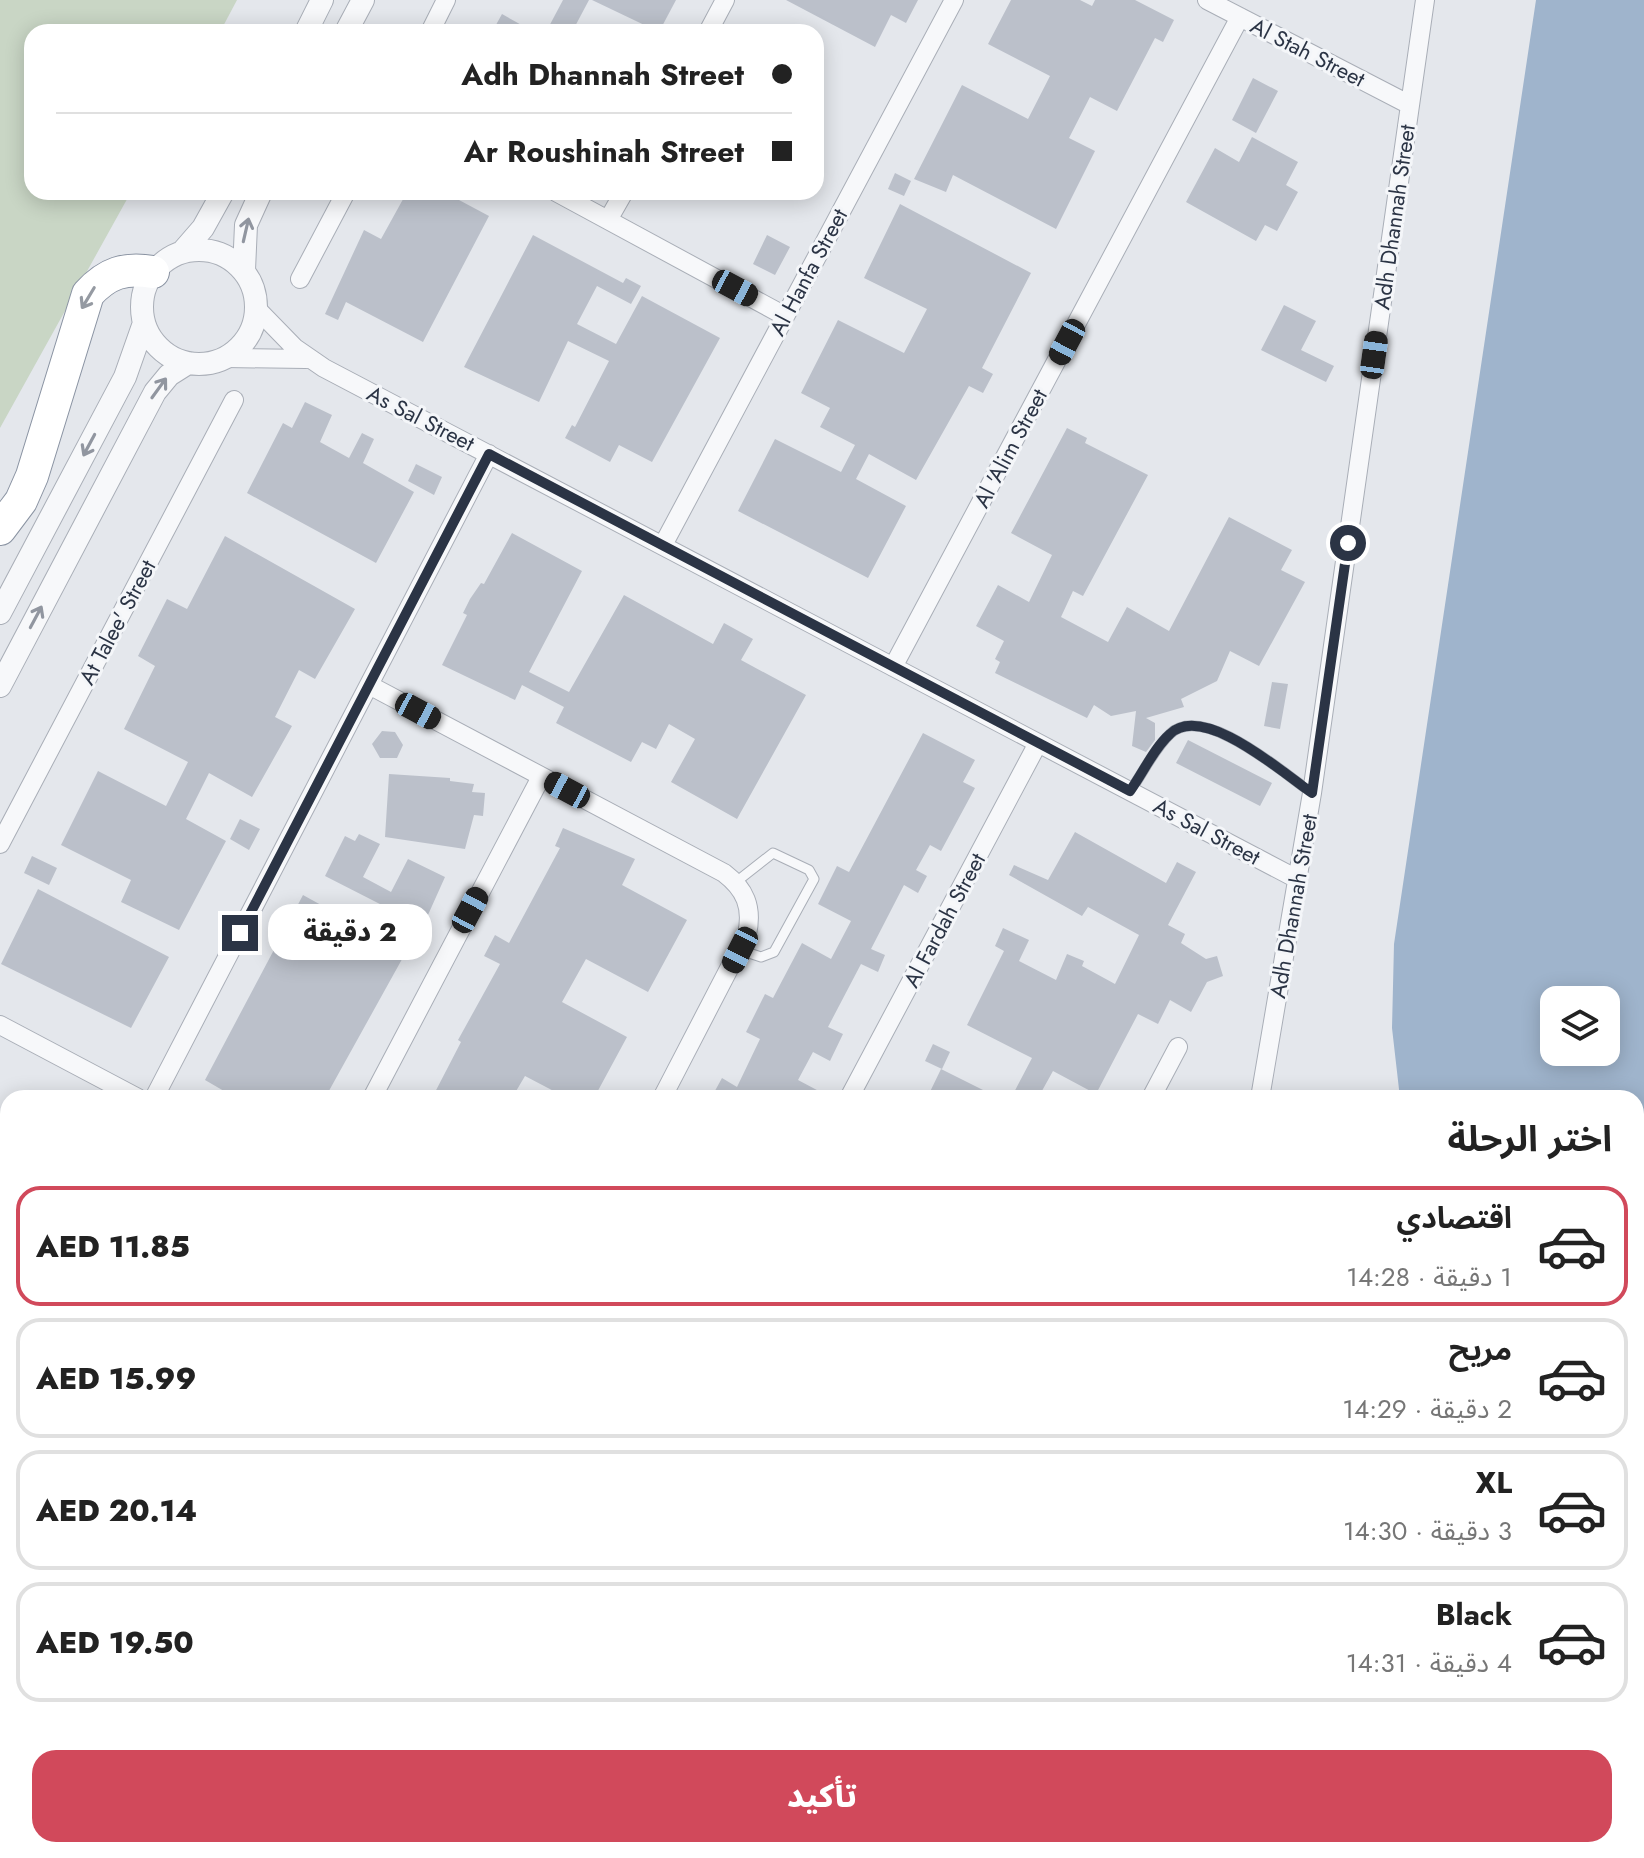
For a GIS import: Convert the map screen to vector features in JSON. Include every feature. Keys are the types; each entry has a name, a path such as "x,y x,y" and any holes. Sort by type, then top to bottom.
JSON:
{"highway":[{"path":"0,529 21,501 32,476 88,294 100,280 117,271 135,269 153,272"}],"street":[{"path":"310,24 322,0"},
{"path":"350,24 363,0"},
{"path":"434,24 446,0"},
{"path":"712,24 725,0"},
{"name":"Al Hanfa Street","path":"663,545 954,0"},
{"name":"Al Stah Street","path":"1207,0 1410,105"},
{"name":"Adh Dhannah Street","path":"1261,1090 1312,793 1425,0"},
{"name":"Al 'Alim Street","path":"893,667 1240,17"},
{"path":"183,251 203,228 219,200"},
{"path":"244,270 246,225 257,200"},
{"path":"300,279 342,200"},
{"path":"571,200 785,316"},
{"path":"608,220 619,200"},
{"path":"210,250 234,261 244,270 256,295 257,309 244,343 226,358 214,363 188,363 161,350 144,323 142,306 153,272 166,259 183,251 210,250"},
{"name":"As Sal Street","path":"257,309 281,336 309,359 1297,879"},
{"path":"0,613 125,377 144,323"},
{"name":"As Sal Street","path":"226,358 309,359"},
{"path":"0,686 155,392 169,375 188,363"},
{"name":"At Talee' Street","path":"0,844 234,400"},
{"path":"158,1090 489,454"},
{"path":"369,685 736,882 750,912 747,934 666,1090"},
{"name":"Al Fardah Street","path":"853,1090 1038,743"},
{"path":"376,1090 541,777"},
{"path":"0,1025 123,1090"},
{"path":"1155,1090 1178,1047"}],"lane":[{"path":"1130,791 1170,733 1184,726 1222,732 1312,793"},
{"path":"736,882 773,853 809,870 814,879 774,952 761,957 740,950"}],"green space":[{"path":"0,0 237,0 224,24 24,24 24,200 127,200 0,428"}],"water":[{"path":"1536,0 1644,0 1644,1090 1399,1090 1392,1028 1394,944"}],"building":[{"path":"563,0 589,0 576,24 550,24"},
{"path":"592,0 676,0 663,24 642,24"},
{"path":"786,0 918,0 906,23 891,15 875,47"},
{"path":"1011,0 1080,0 1092,6 1095,0 1135,0 1174,20 1163,42 1155,38 1117,111 1090,97 1069,138 1095,151 1056,229 953,175 946,192 914,179 962,85 1028,119 1050,76 988,44"},
{"path":"502,14 520,24 496,24"},
{"path":"1253,78 1278,91 1256,133 1232,120"},
{"path":"1252,137 1298,162 1286,185 1298,192 1277,231 1265,225 1256,241 1186,202 1215,148 1239,162"},
{"path":"895,173 911,181 904,196 888,189"},
{"path":"403,200 459,200 489,216 423,342 346,302 338,320 325,314 364,230 381,239"},
{"path":"900,204 1031,273 982,368 993,374 983,393 969,386 916,480 869,454 856,479 906,506 868,578 738,511 775,439 841,472 855,445 820,427 830,408 801,393 838,320 904,353 927,309 864,278"},
{"path":"533,235 623,283 626,278 641,286 631,304 597,286 577,324 616,344 642,296 720,338 652,462 619,445 610,462 565,438 572,425 575,427 609,361 568,341 539,402 464,367"},
{"path":"767,235 790,247 775,275 753,264"},
{"path":"1284,305 1316,321 1301,350 1334,366 1326,382 1261,350"},
{"path":"305,402 332,415 320,442 349,458 362,433 374,439 363,463 414,492 376,563 247,493 283,423 292,428"},
{"path":"1067,428 1087,438 1085,443 1148,475 1083,596 1073,591 1061,617 1108,642 1127,607 1169,631 1229,517 1292,550 1281,570 1305,582 1259,666 1230,651 1217,681 1181,699 1184,707 1146,718 1155,723 1155,740 1146,752 1132,746 1136,711 1111,716 1094,705 1087,718 995,673 1000,662 995,659 1004,641 976,626 998,585 1029,602 1052,555 1011,533"},
{"path":"416,464 442,477 434,495 408,481"},
{"path":"512,533 582,571 529,672 569,692 624,595 713,644 724,623 753,639 741,660 806,695 737,819 671,782 695,739 669,724 656,749 642,742 631,762 556,723 564,707 522,685 515,700 442,665 467,615 463,613 470,599 481,583 484,584"},
{"path":"225,536 355,609 315,679 299,670 275,717 292,726 252,797 209,773 186,819 226,841 179,930 121,902 131,880 61,845 98,771 166,806 188,762 124,729 155,666 138,656 167,599 187,609"},
{"path":"1272,682 1288,684 1280,729 1264,726"},
{"path":"382,731 395,732 403,745 397,758 380,758 372,744"},
{"path":"923,733 975,760 963,782 975,788 941,851 930,845 916,870 927,876 918,893 904,885 871,949 885,955 878,972 861,964 828,1027 843,1034 830,1061 813,1052 798,1080 817,1090 715,1090 722,1078 737,1087 760,1039 746,1032 765,994 773,998 802,943 831,959 851,921 818,904 837,866 849,872"},
{"path":"1188,740 1272,783 1260,806 1176,763"},
{"path":"389,774 450,778 450,781 474,784 472,792 485,793 483,816 474,815 465,849 385,837"},
{"path":"240,819 260,829 249,850 230,839"},
{"path":"563,828 635,859 622,885 687,920 648,992 586,959 562,1002 627,1037 598,1090 552,1090 525,1076 517,1090 436,1090 461,1042 458,1040 500,964 484,956 495,935 509,943 560,848 555,846"},
{"path":"1075,832 1166,883 1177,862 1196,872 1168,925 1185,934 1181,943 1206,959 1217,956 1223,976 1207,982 1191,1012 1170,1000 1158,1024 1138,1014 1098,1090 1089,1090 1053,1071 1042,1090 1015,1090 1032,1058 967,1025 1004,951 995,946 1003,928 1029,940 1019,961 1056,980 1067,954 1084,961 1082,966 1115,984 1139,935 1088,907 1082,916 1009,875 1014,865 1048,880"},
{"path":"359,834 380,844 363,877 391,892 408,859 445,877 423,926 325,876 345,836 355,841"},
{"path":"32,856 57,868 49,885 24,873"},
{"path":"38,889 169,957 131,1028 1,964"},
{"path":"303,895 406,952 329,1090 222,1090 205,1080"},
{"path":"933,1044 950,1052 942,1069 925,1061"},
{"path":"941,1069 983,1090 931,1090"}],"route":[{"path":"240,933 489,454 1130,791 1170,733 1184,726 1206,727 1222,732 1312,793 1348,543"}]}
